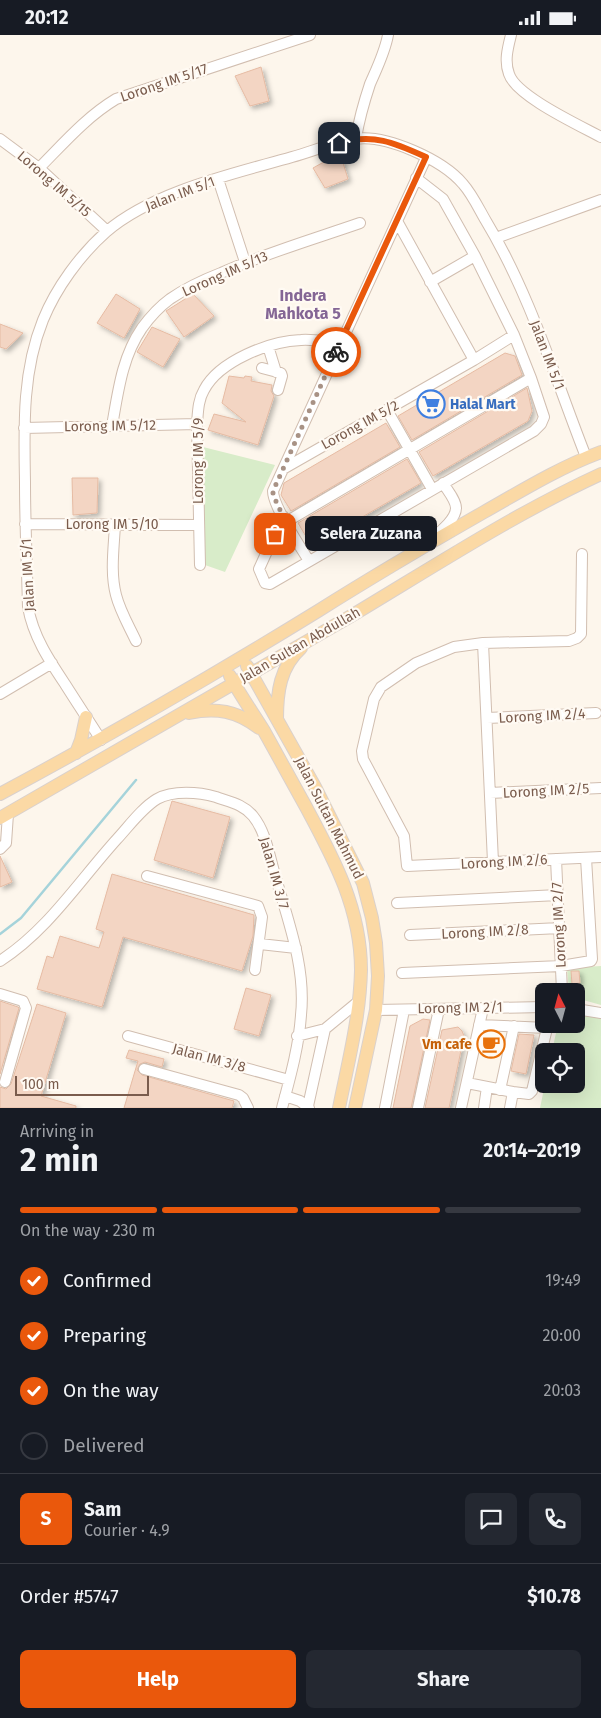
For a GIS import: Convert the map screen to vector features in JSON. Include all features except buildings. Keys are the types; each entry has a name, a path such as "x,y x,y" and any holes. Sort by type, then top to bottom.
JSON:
{"main road":[{"name":"Jalan Sultan Abdullah","path":"0,794 101,740 243,657 390,566 514,495 586,457 601,452"},
{"name":"Jalan Sultan Abdullah","path":"4,816 183,714 519,517 601,474"},
{"path":"277,719 279,684 284,671 296,652 309,640"},
{"name":"Jalan Sultan Mahmud","path":"243,657 315,787 363,883 376,943 378,976 376,1010 354,1108"},
{"name":"Jalan Sultan Mahmud","path":"226,667 340,871 351,902 359,944 361,969 358,1001 339,1108"},
{"path":"183,714 208,710 228,711 242,717 263,731"},
{"path":"76,753 83,734 86,717"}],"street":[{"name":"Lorong IM 5/17","path":"39,168 87,120 101,108 116,99 310,35"},
{"path":"356,138 360,116 388,35"},
{"path":"512,35 507,51 507,62 509,74 514,84 525,94 601,137"},
{"name":"Jalan IM 5/1","path":"101,740 38,640 31,623 28,607 25,524 24,428 27,384 34,348 44,320 60,288 84,255 107,231 141,209 169,196 218,179 356,138 380,140 402,146 426,157 446,169 463,184 496,238 520,287 586,457"},
{"name":"Lorong IM 5/15","path":"0,139 39,168 107,231"},
{"path":"309,561 284,519 272,493 426,157"},
{"path":"416,178 443,199 476,256 514,335 531,378 544,417 541,424 534,431 270,584 265,583 259,569 284,519 531,378"},
{"path":"218,179 245,262"},
{"path":"496,238 601,200"},
{"path":"397,221 474,360"},
{"name":"Lorong IM 5/13","path":"112,425 122,370 130,349 154,312 194,284 245,262 360,223"},
{"path":"430,282 476,256"},
{"name":"Lorong IM 5/2","path":"283,469 474,360 514,335"},
{"name":"Lorong IM 5/9","path":"200,565 197,423 198,402 204,390 211,379 231,363 268,346 300,340 340,343"},
{"path":"268,346 276,372"},
{"path":"262,368 281,373 282,376 278,390"},
{"path":"386,410 432,489"},
{"name":"Lorong IM 5/12","path":"24,428 197,423"},
{"path":"390,566 442,531 455,514 454,502 443,483"},
{"name":"Lorong IM 5/10","path":"25,524 198,525"},
{"path":"115,525 113,579 115,593 119,607 136,641"},
{"path":"493,862 483,643 569,641 581,634 582,554"},
{"name":"Lorong IM 2/6","path":"483,643 454,647 416,663 381,687 374,699 362,751 364,759 404,837 407,866 601,857"},
{"path":"0,694 52,663"},
{"name":"Lorong IM 2/4","path":"487,718 596,713"},
{"name":"Lorong IM 2/5","path":"490,793 601,788"},
{"name":"Jalan IM 3/7","path":"0,961 20,948 54,915 98,860 155,800 165,795 177,793 210,795 240,805 254,817 262,830 296,948 301,972 301,1016 282,1108"},
{"path":"0,849 6,843 4,816"},
{"path":"402,973 561,966 589,962 592,959 586,858"},
{"name":"Lorong IM 2/7","path":"556,859 562,983"},
{"path":"147,876 258,906 262,917 255,971"},
{"path":"397,903 558,895"},
{"name":"Lorong IM 2/8","path":"410,935 560,928"},
{"path":"260,944 296,948"},
{"path":"0,994 23,1001 26,1008 5,1082"},
{"path":"298,1036 325,1029 358,1001"},
{"name":"Lorong IM 2/1","path":"376,1010 535,1007"},
{"path":"461,1108 483,1008"},
{"path":"418,1108 438,1009"},
{"path":"385,1108 404,1010"},
{"path":"585,1010 601,1013"},
{"path":"479,1025 535,1026"},
{"path":"500,1090 514,1026"},
{"path":"285,1096 300,1101 308,1107 325,1029"},
{"path":"467,1083 525,1094 532,1091 545,1033"},
{"name":"Jalan IM 3/8","path":"128,1036 289,1080"},
{"path":"144,1069 239,1095 243,1098 248,1108"},
{"path":"484,1108 487,1087"},
{"path":"510,1108 513,1092"}],"green space":[{"path":"203,447 275,465 225,572 205,565"},
{"path":"601,966 601,1005 585,1001 585,983 568,983 567,968"},
{"path":"585,1010 601,1014 601,1108 540,1108 543,1093 585,1093 585,1043 554,1043 556,1033 585,1033"}],"waterway":[{"path":"0,934 21,918 136,780"}],"way so far":[{"path":"275,534 283,516 272,493 336,352"}],"place":[{"name":"Halal Mart","path":"431,404"},
{"name":"Selera Zuzana","path":"275,534"},
{"name":"Vm cafe","path":"491,1044"}],"district":[{"name":"Indera Mahkota 5","path":"303,304"}],"route":[{"path":"336,352 426,157 402,146 380,140 356,138 339,143"}]}
